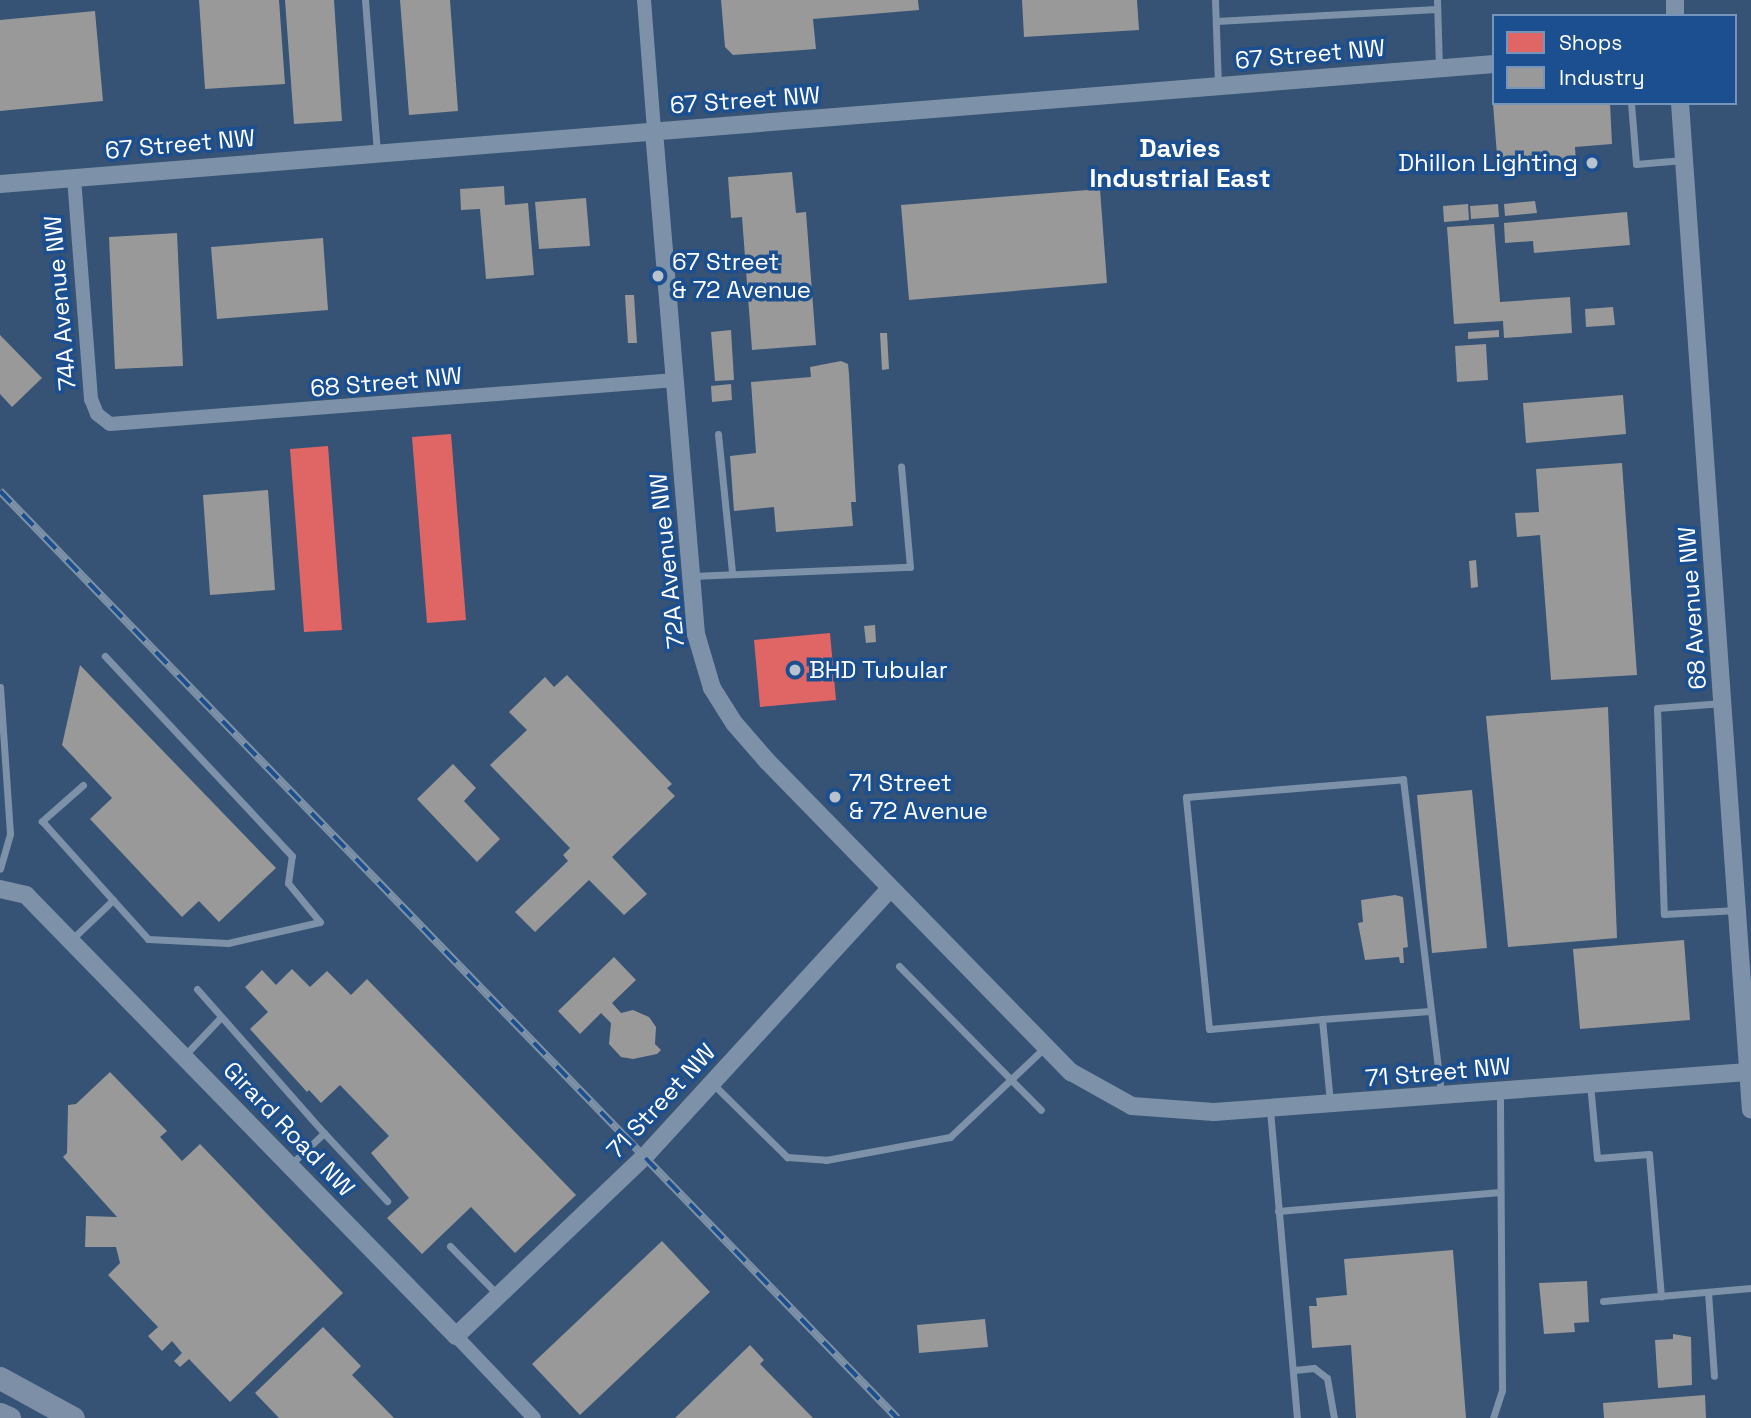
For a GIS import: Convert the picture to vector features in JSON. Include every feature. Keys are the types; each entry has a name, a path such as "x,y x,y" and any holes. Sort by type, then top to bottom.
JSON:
{"main road":[{"path":"0,1378 74,1418"},
{"path":"0,1413 9,1418"}],"street":[{"name":"72A Avenue NW","path":"644,0 691,576 700,654 720,705 767,761 1045,1047 1071,1072 1132,1106"},
{"name":"67 Street NW","path":"0,184 1492,64"},
{"name":"68 Avenue NW","path":"1680,105 1751,1110"},
{"name":"74A Avenue NW","path":"74,178 91,399 103,420"},
{"name":"68 Street NW","path":"103,420 127,426 675,380"},
{"name":"Girard Road NW","path":"0,889 26,895 534,1418"},
{"name":"71 Street NW","path":"456,1336 646,1155 890,889"},
{"name":"71 Street NW","path":"1132,1106 1186,1112 1270,1110 1748,1072"}],"lane":[{"path":"365,0 377,153"},
{"path":"1215,0 1218,86"},
{"path":"1437,0 1439,68"},
{"path":"1216,21 1437,9"},
{"path":"1631,105 1636,164 1684,160"},
{"path":"718,434 732,573"},
{"path":"691,576 910,567 901,466"},
{"path":"83,785 43,821 148,939 228,943 320,922 288,883 292,856 105,656"},
{"path":"0,688 10,834 0,869"},
{"path":"1723,703 1657,708 1664,914 1738,910"},
{"path":"1430,1011 1209,1028 1186,797 1403,779 1441,1098"},
{"path":"0,835 10,834"},
{"path":"71,941 113,900"},
{"path":"899,966 1041,1110"},
{"path":"197,989 387,1201"},
{"path":"185,1056 221,1017"},
{"path":"1322,1019 1331,1106"},
{"path":"712,1083 788,1157 826,1160 950,1137 1045,1047"},
{"path":"1590,1083 1597,1158 1649,1154 1661,1296"},
{"path":"1493,1418 1502,1390 1500,1091"},
{"path":"1270,1110 1297,1418"},
{"path":"290,1166 324,1133"},
{"path":"1278,1211 1500,1192"},
{"path":"450,1245 498,1296"},
{"path":"1603,1301 1751,1288"},
{"path":"1708,1292 1714,1376"},
{"path":"1294,1370 1314,1368 1326,1378 1334,1418"}],"building: Shops":[{"path":"451,434 466,620 427,623 412,437"},
{"path":"328,446 342,630 304,632 290,449"},
{"name":"BHD Tubular","path":"830,633 836,700 760,707 754,640"}],"building: Industry":[{"path":"199,0 279,0 285,84 205,89"},
{"path":"285,0 334,0 342,121 294,124"},
{"path":"400,0 450,0 458,111 409,115"},
{"path":"721,0 918,0 919,10 813,19 816,49 733,55 725,47"},
{"path":"1022,0 1137,0 1139,30 1024,37"},
{"path":"95,11 103,101 0,111 0,20"},
{"path":"1493,105 1610,105 1612,144 1575,147 1576,162 1498,168"},
{"path":"792,172 796,213 806,212 816,345 752,350 742,217 731,218 728,177"},
{"path":"504,186 505,205 528,203 534,275 486,279 480,209 461,210 460,189"},
{"path":"1100,189 1107,283 909,300 901,205"},
{"path":"586,198 590,246 539,249 535,202"},
{"path":"1535,201 1537,213 1505,216 1504,204"},
{"path":"1468,204 1469,220 1444,222 1443,206"},
{"path":"1498,204 1499,217 1471,219 1470,206"},
{"path":"1627,212 1630,245 1534,253 1533,241 1505,243 1504,223"},
{"path":"1494,224 1500,302 1570,297 1572,333 1504,338 1503,321 1454,324 1447,227"},
{"path":"177,233 183,366 115,369 109,237"},
{"path":"323,238 328,310 217,319 211,247"},
{"path":"625,295 634,295 637,343 628,343"},
{"path":"1613,307 1615,325 1586,327 1585,309"},
{"path":"731,330 734,380 715,381 711,332"},
{"path":"1499,330 1499,337 1468,339 1468,332"},
{"path":"880,333 887,333 889,369 882,370"},
{"path":"0,335 42,378 12,407 0,394"},
{"path":"1486,344 1488,380 1457,382 1455,346"},
{"path":"841,361 848,364 849,374 856,502 851,502 853,526 776,532 774,507 734,511 730,456 756,453 751,382 811,377 810,367"},
{"path":"731,384 732,400 712,402 711,386"},
{"path":"1623,395 1626,434 1526,443 1523,403"},
{"path":"1622,463 1637,675 1551,680 1540,535 1517,537 1515,513 1539,512 1536,469"},
{"path":"268,490 275,590 210,595 203,495"},
{"path":"1476,560 1478,587 1471,588 1469,561"},
{"path":"875,625 876,642 866,643 864,626"},
{"path":"80,665 276,868 219,922 199,901 182,917 90,819 112,798 62,745"},
{"path":"567,675 672,784 667,788 675,796 612,857 647,894 624,915 589,880 535,932 515,912 568,861 563,855 570,848 490,765 527,730 509,712 545,677 554,687"},
{"path":"1608,707 1617,938 1508,947 1486,716"},
{"path":"453,764 476,788 464,801 500,839 477,862 417,799"},
{"path":"1472,790 1487,948 1432,953 1417,795"},
{"path":"1395,895 1403,897 1408,947 1403,948 1404,963 1400,963 1399,957 1365,960 1358,923 1363,922 1361,900"},
{"path":"1684,940 1690,1020 1580,1029 1573,949"},
{"path":"614,957 636,980 612,1003 621,1013 633,1010 649,1017 656,1027 655,1044 661,1050 657,1054 633,1059 621,1057 609,1044 611,1023 601,1013 580,1034 558,1011"},
{"path":"292,969 310,987 327,971 351,995 367,979 576,1195 515,1253 471,1207 422,1254 387,1218 409,1198 371,1153 389,1136 340,1085 321,1103 309,1090 307,1092 250,1029 268,1012 245,987 262,970 276,985"},
{"path":"110,1072 167,1131 160,1137 182,1161 200,1144 343,1293 230,1402 189,1359 180,1367 174,1361 182,1353 172,1341 162,1351 148,1336 158,1327 108,1275 120,1263 116,1247 85,1247 86,1216 117,1217 63,1157 67,1153 68,1105 76,1104"},
{"path":"662,1241 710,1292 580,1415 532,1364"},
{"path":"1453,1250 1466,1418 1356,1418 1351,1345 1312,1348 1309,1306 1317,1306 1316,1298 1347,1295 1344,1259"},
{"path":"1587,1281 1589,1322 1574,1323 1575,1332 1544,1334 1539,1283"},
{"path":"985,1319 988,1347 919,1353 917,1325"},
{"path":"323,1327 361,1366 352,1375 394,1418 279,1418 255,1393"},
{"path":"1673,1334 1691,1337 1692,1385 1658,1388 1655,1340 1673,1339"},
{"path":"750,1345 764,1360 760,1364 813,1418 675,1418"},
{"path":"1705,1395 1706,1418 1604,1418 1603,1403"}],"railway":[{"path":"0,491 897,1418"}],"place":[{"name":"Dhillon Lighting","path":"1592,163"},
{"name":"67 Street & 72 Avenue","path":"658,276"},
{"name":"BHD Tubular","path":"795,670"},
{"name":"71 Street & 72 Avenue","path":"835,797"}],"district":[{"name":"Davies Industrial East","path":"1180,164"}]}
